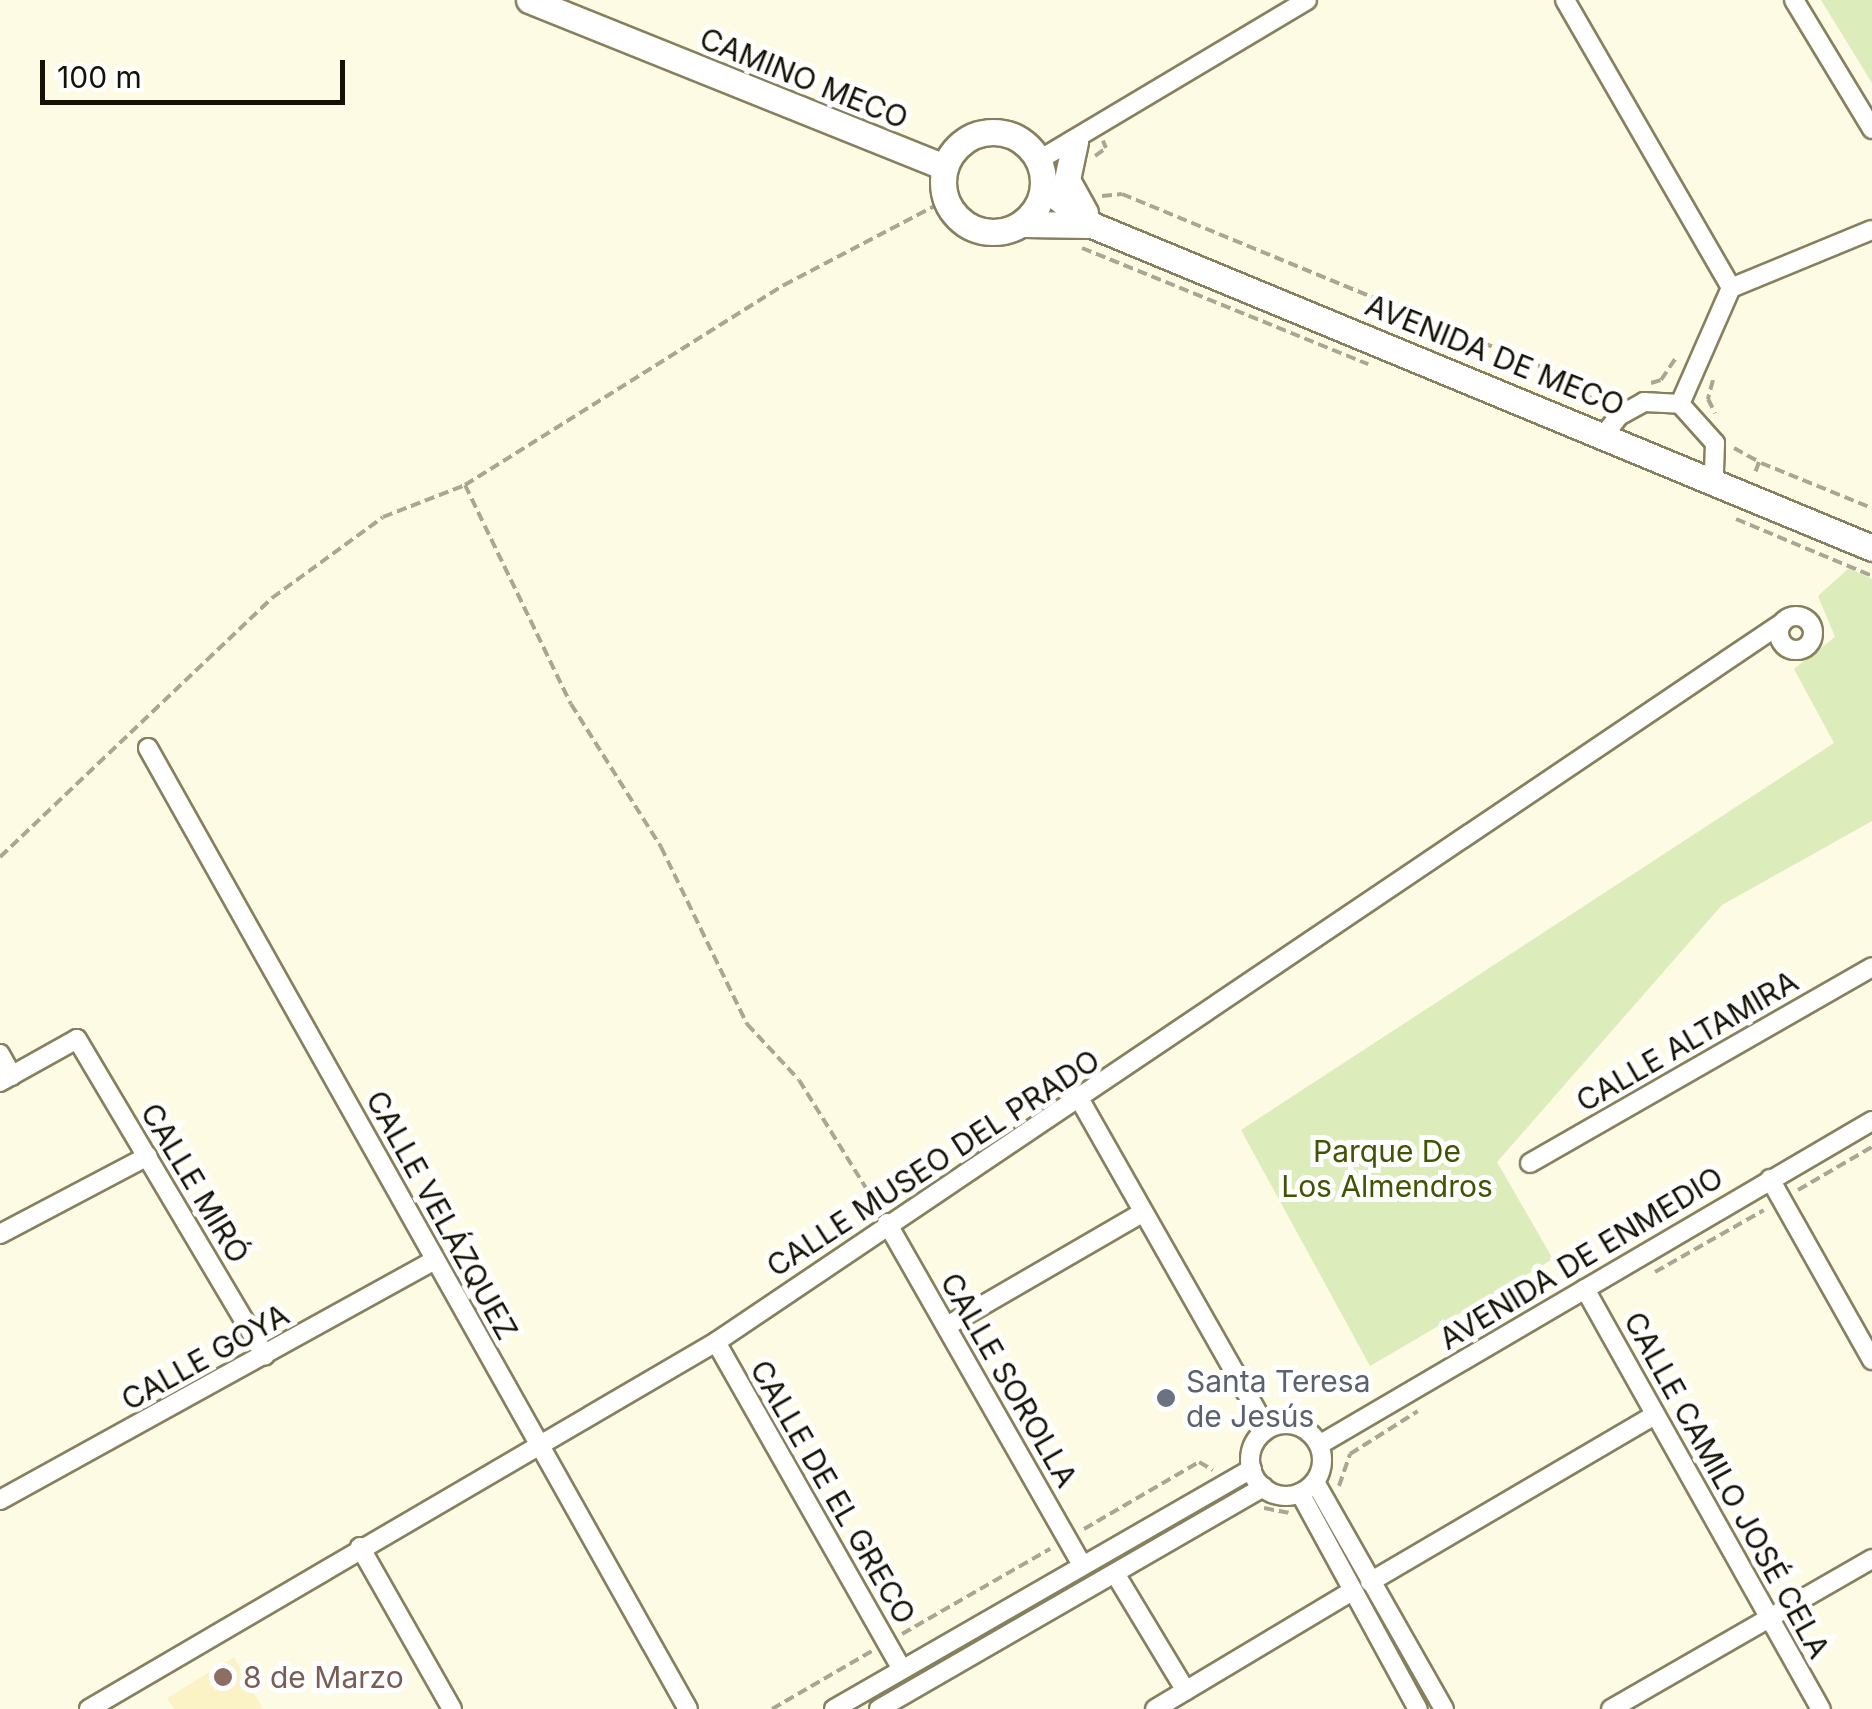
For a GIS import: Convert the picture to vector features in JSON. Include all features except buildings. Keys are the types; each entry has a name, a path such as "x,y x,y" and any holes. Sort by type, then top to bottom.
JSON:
{"street":[{"name":"CAMINO MECO","path":"530,0 945,167"},
{"path":"1039,160 1307,0"},
{"path":"1565,0 1731,288"},
{"path":"1794,0 1872,129"},
{"path":"981,133 1015,136 1039,160 1044,187 1021,224 978,230 946,200 945,167 965,140 981,133"},
{"path":"1075,142 1067,180 1088,234"},
{"name":"AVENIDA DE MECO","path":"1044,187 1088,234"},
{"name":"AVENIDA DE MECO","path":"1021,224 1088,234 1604,435 1872,548"},
{"path":"1680,404 1731,288 1872,230"},
{"path":"1604,435 1619,416 1644,402 1680,404 1714,443 1714,481"},
{"name":"CALLE MUSEO DEL PRADO","path":"90,1709 360,1547 716,1342 887,1223 1080,1100 1782,623"},
{"name":"CALLE VELÁZQUEZ","path":"148,748 688,1709"},
{"name":"CALLE ALTAMIRA","path":"1530,1162 1872,967"},
{"name":"CALLE MIRÓ","path":"6,1079 78,1039 265,1355"},
{"path":"0,1054 6,1079"},
{"path":"1080,1100 1267,1429"},
{"name":"AVENIDA DE ENMEDIO","path":"1319,1444 1872,1121"},
{"path":"0,1234 148,1156"},
{"path":"1770,1178 1872,1360"},
{"path":"947,1326 1142,1214"},
{"name":"CALLE SOROLLA","path":"887,1223 1082,1565"},
{"name":"CALLE GOYA","path":"0,1500 435,1260"},
{"name":"CALLE CAMILO JOSÉ CELA","path":"1585,1289 1821,1709"},
{"name":"CALLE DE EL GRECO","path":"716,1342 902,1669"},
{"path":"1370,1582 1656,1415"},
{"path":"1264,1487 1252,1469 1253,1446 1267,1429 1301,1427 1319,1444 1322,1462 1307,1487"},
{"path":"834,1709 1252,1469"},
{"path":"879,1709 1264,1487 1307,1487"},
{"path":"1307,1487 1370,1582 1444,1709"},
{"path":"1307,1487 1352,1591 1418,1709"},
{"path":"360,1547 452,1709"},
{"path":"1611,1709 1872,1558"},
{"path":"1116,1575 1186,1691"},
{"path":"1155,1709 1352,1591"}],"path":[{"path":"1102,196 1122,194 1548,370 1582,395"},
{"path":"0,857 272,598 383,518 464,485 784,284 946,200"},
{"path":"1088,234 1080,251 1368,366 1369,359"},
{"path":"1759,462 1872,508"},
{"path":"464,485 571,704 661,846 748,1024 799,1080 887,1223"},
{"path":"1736,518 1872,576"},
{"path":"1645,1278 1872,1147"},
{"path":"1345,1498 1339,1486 1350,1454 1428,1405"}],"shaded area":[{"name":"8 de Marzo","path":"234,1657 263,1709 174,1709 167,1698"}],"green space":[{"path":"1821,0 1872,0 1872,83"},
{"name":"Parque De Los Almendros","path":"1849,568 1872,579 1872,821 1722,905 1497,1162 1553,1259 1370,1366 1241,1130 1834,743 1794,669 1835,637 1818,596"}],"place":[{"name":"Santa Teresa de Jesús","path":"1166,1398"},
{"name":"8 de Marzo","path":"223,1677"}]}
